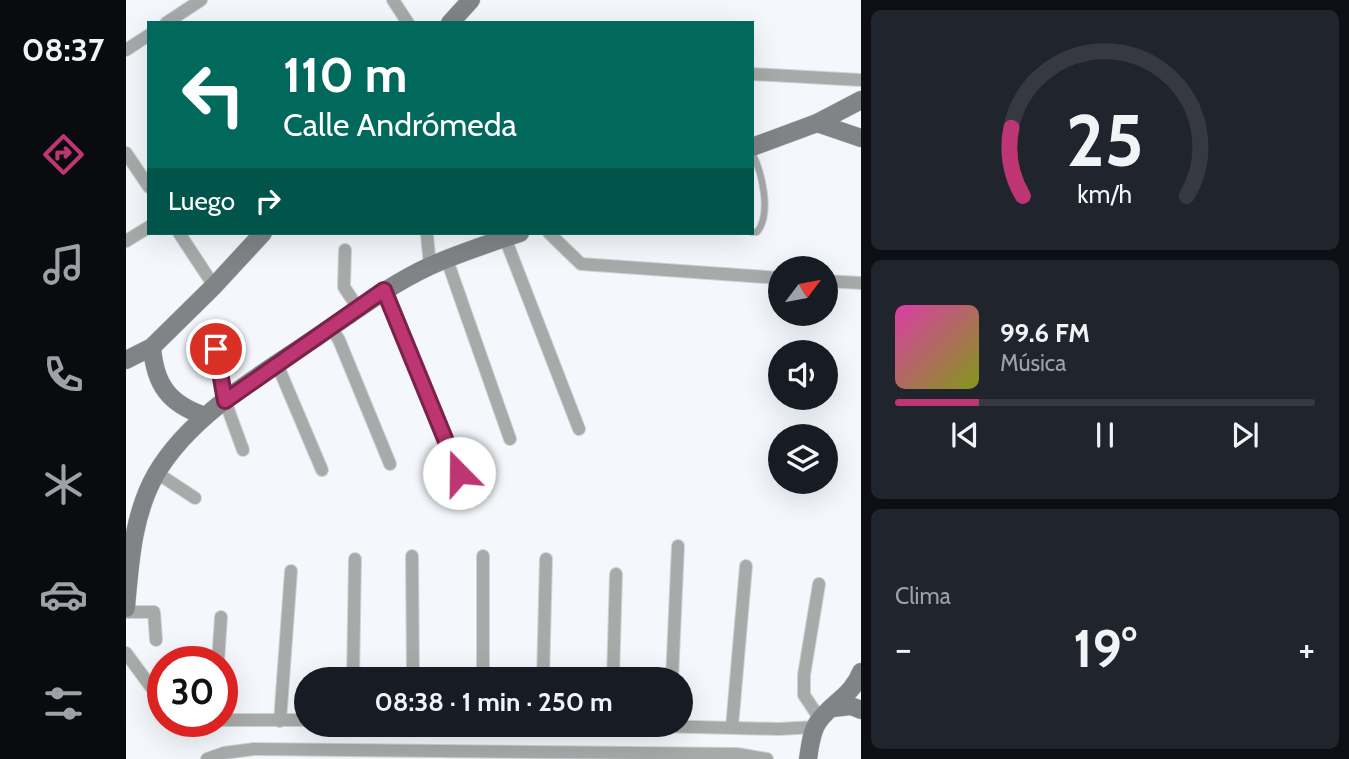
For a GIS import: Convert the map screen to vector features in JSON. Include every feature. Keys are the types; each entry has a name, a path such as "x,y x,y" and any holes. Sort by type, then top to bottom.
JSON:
{"main road":[{"path":"452,21 471,0"},
{"path":"754,146 817,123 861,100"},
{"path":"817,123 861,138"},
{"path":"126,360 152,347 261,235"},
{"path":"126,610 130,548 157,473 205,416 384,290 438,263 513,235"},
{"path":"152,347 153,366 160,384 172,399 187,410 205,416"},
{"path":"126,506 135,528"},
{"path":"808,759 822,718 848,694 861,672"},
{"path":"822,718 851,706 861,710"}],"street":[{"path":"169,21 201,0"},
{"path":"393,0 407,21"},
{"path":"126,50 147,36"},
{"path":"754,74 861,80"},
{"path":"126,153 147,184"},
{"path":"126,241 147,228"},
{"path":"180,235 214,286"},
{"path":"427,235 510,439"},
{"path":"513,235 579,429"},
{"path":"551,235 581,264 591,266 768,277"},
{"path":"345,250 344,287 358,308"},
{"path":"838,282 861,283"},
{"path":"384,290 459,473"},
{"path":"331,327 340,340 390,464"},
{"path":"216,349 225,401 243,450"},
{"path":"277,364 322,470"},
{"path":"157,473 195,498"},
{"path":"673,667 678,546"},
{"path":"412,556 413,667"},
{"path":"483,556 483,667"},
{"path":"353,667 355,559"},
{"path":"543,667 546,559"},
{"path":"733,727 746,566"},
{"path":"279,721 291,571"},
{"path":"613,667 616,574"},
{"path":"819,583 804,675 804,695 822,718"},
{"path":"126,610 154,612 156,640"},
{"path":"219,646 220,617"},
{"path":"126,653 147,682"},
{"path":"693,726 733,727 822,718"},
{"path":"238,720 294,720"},
{"path":"207,759 224,753 254,749 737,754 767,759"}],"lane":[{"path":"754,232 757,232 763,219 764,194 756,172"}],"route":[{"path":"216,349 225,401 384,290 459,473"}]}
